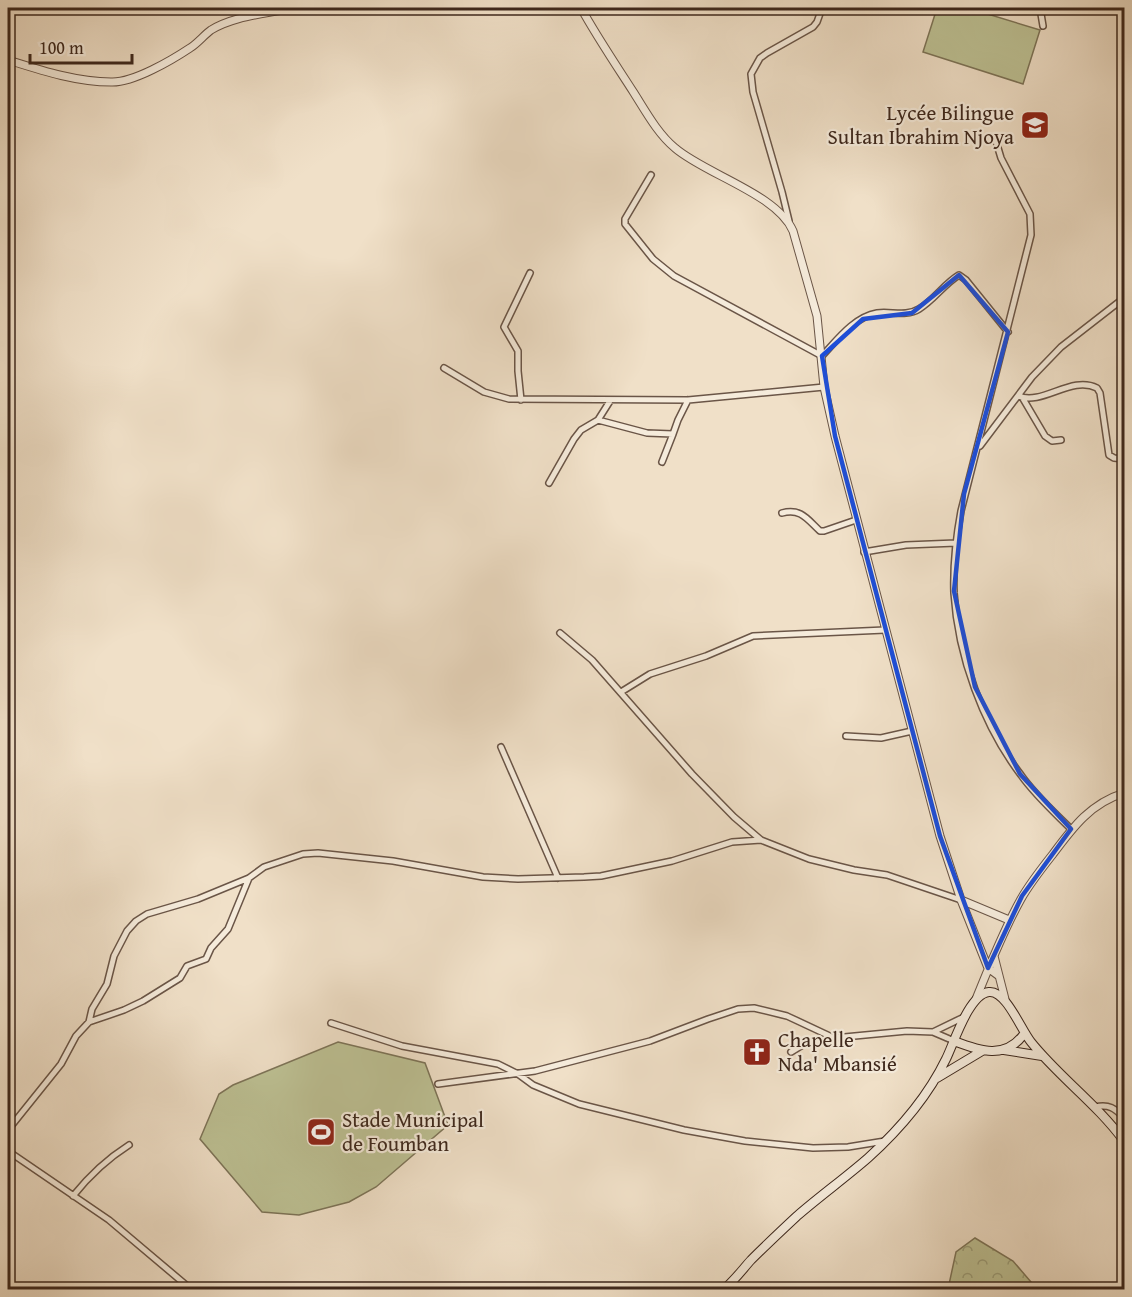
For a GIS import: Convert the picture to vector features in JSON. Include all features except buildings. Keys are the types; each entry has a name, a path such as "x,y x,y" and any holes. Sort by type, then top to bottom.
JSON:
{"main road":[{"path":"723,1290 799,1214 861,1164 885,1141 937,1078 965,1017 976,999 990,992 1005,999 1024,1034 1042,1056 1095,1107 1125,1141"},
{"path":"1002,1050 1019,1041 1024,1034"},
{"path":"954,1041 982,1051 1002,1050 1042,1056"},
{"path":"937,1078 982,1051"}],"street":[{"path":"8,60 63,75 112,83 134,77 171,59 192,47 210,31 223,25 291,8"},
{"path":"581,8 650,117 674,148 706,169 742,186 789,221"},
{"path":"822,8 813,27 760,58 751,75 753,92 814,303 819,327 824,387 864,552 940,836 988,968 999,976"},
{"path":"1040,8 1043,26"},
{"path":"995,138 1001,158 1031,220 1031,235 1008,332 964,494 956,543 954,591 956,610 975,687 990,724 1020,774 1071,829"},
{"path":"651,175 625,219 625,224 653,259 674,276 712,298 822,356"},
{"path":"521,400 518,351 504,327 530,273"},
{"path":"822,356 849,328 863,319 875,314 912,313 921,308 958,275 966,280 1008,332"},
{"path":"977,450 1060,347 1125,298"},
{"path":"444,368 484,392 502,399 521,400 688,400 824,387"},
{"path":"1020,396 1035,397 1065,388 1086,385 1097,388 1100,393 1109,455 1125,459"},
{"path":"1020,396 1048,439 1061,440"},
{"path":"662,462 688,400"},
{"path":"549,483 574,439 581,430 598,420 610,401"},
{"path":"598,420 647,433 673,435"},
{"path":"782,513 797,512 820,531 856,520"},
{"path":"864,552 906,545 956,543"},
{"path":"621,692 650,674 706,656 753,636 885,630"},
{"path":"560,633 592,660 692,774 734,817 761,840 809,859 887,875 962,900 1010,920"},
{"path":"846,736 881,738 912,731"},
{"path":"501,747 558,878"},
{"path":"976,999 1010,920 1029,887 1071,829 1099,803 1125,793"},
{"path":"89,1022 92,1009 106,984 114,956 127,931 136,921 147,914 198,899 249,878 264,867 303,854 318,853 393,861 483,877 558,878 602,876 672,861 732,842 761,840"},
{"path":"8,1130 61,1064 76,1036 89,1022 143,1001 180,978 187,966 206,959 228,929 249,878"},
{"path":"994,956 1005,999"},
{"path":"438,1084 518,1074 650,1041 738,1009 767,1010 810,1026 834,1038"},
{"path":"933,1032 965,1017"},
{"path":"331,1023 408,1047 498,1064 533,1085 579,1104 684,1130 745,1141 813,1148 848,1147 885,1141"},
{"path":"791,1053 804,1044 896,1031 933,1032 954,1041"},
{"path":"1095,1107 1105,1105 1113,1107 1125,1118"},
{"path":"73,1196 111,1156 129,1145"},
{"path":"8,1151 116,1226 192,1290"}],"highlighted area":[{"path":"959,275 1008,332 964,494 954,591 975,687 1020,774 1071,829 1022,896 988,968 940,836 835,436 822,356 863,319 912,313"}],"green space":[{"path":"937,8 968,8 1040,30 1023,84 923,52"},
{"name":"Stade Municipal de Foumban","path":"338,1042 425,1063 448,1125 376,1187 349,1202 299,1215 262,1212 200,1139 219,1094 233,1085"},
{"path":"975,1238 1013,1261 1037,1289 948,1289 956,1252"}],"place":[{"name":"Lycée Bilingue Sultan Ibrahim Njoya","path":"1035,125"},
{"name":"Chapelle Nda' Mbansié","path":"757,1052"},
{"name":"Stade Municipal de Foumban","path":"321,1132"}]}
